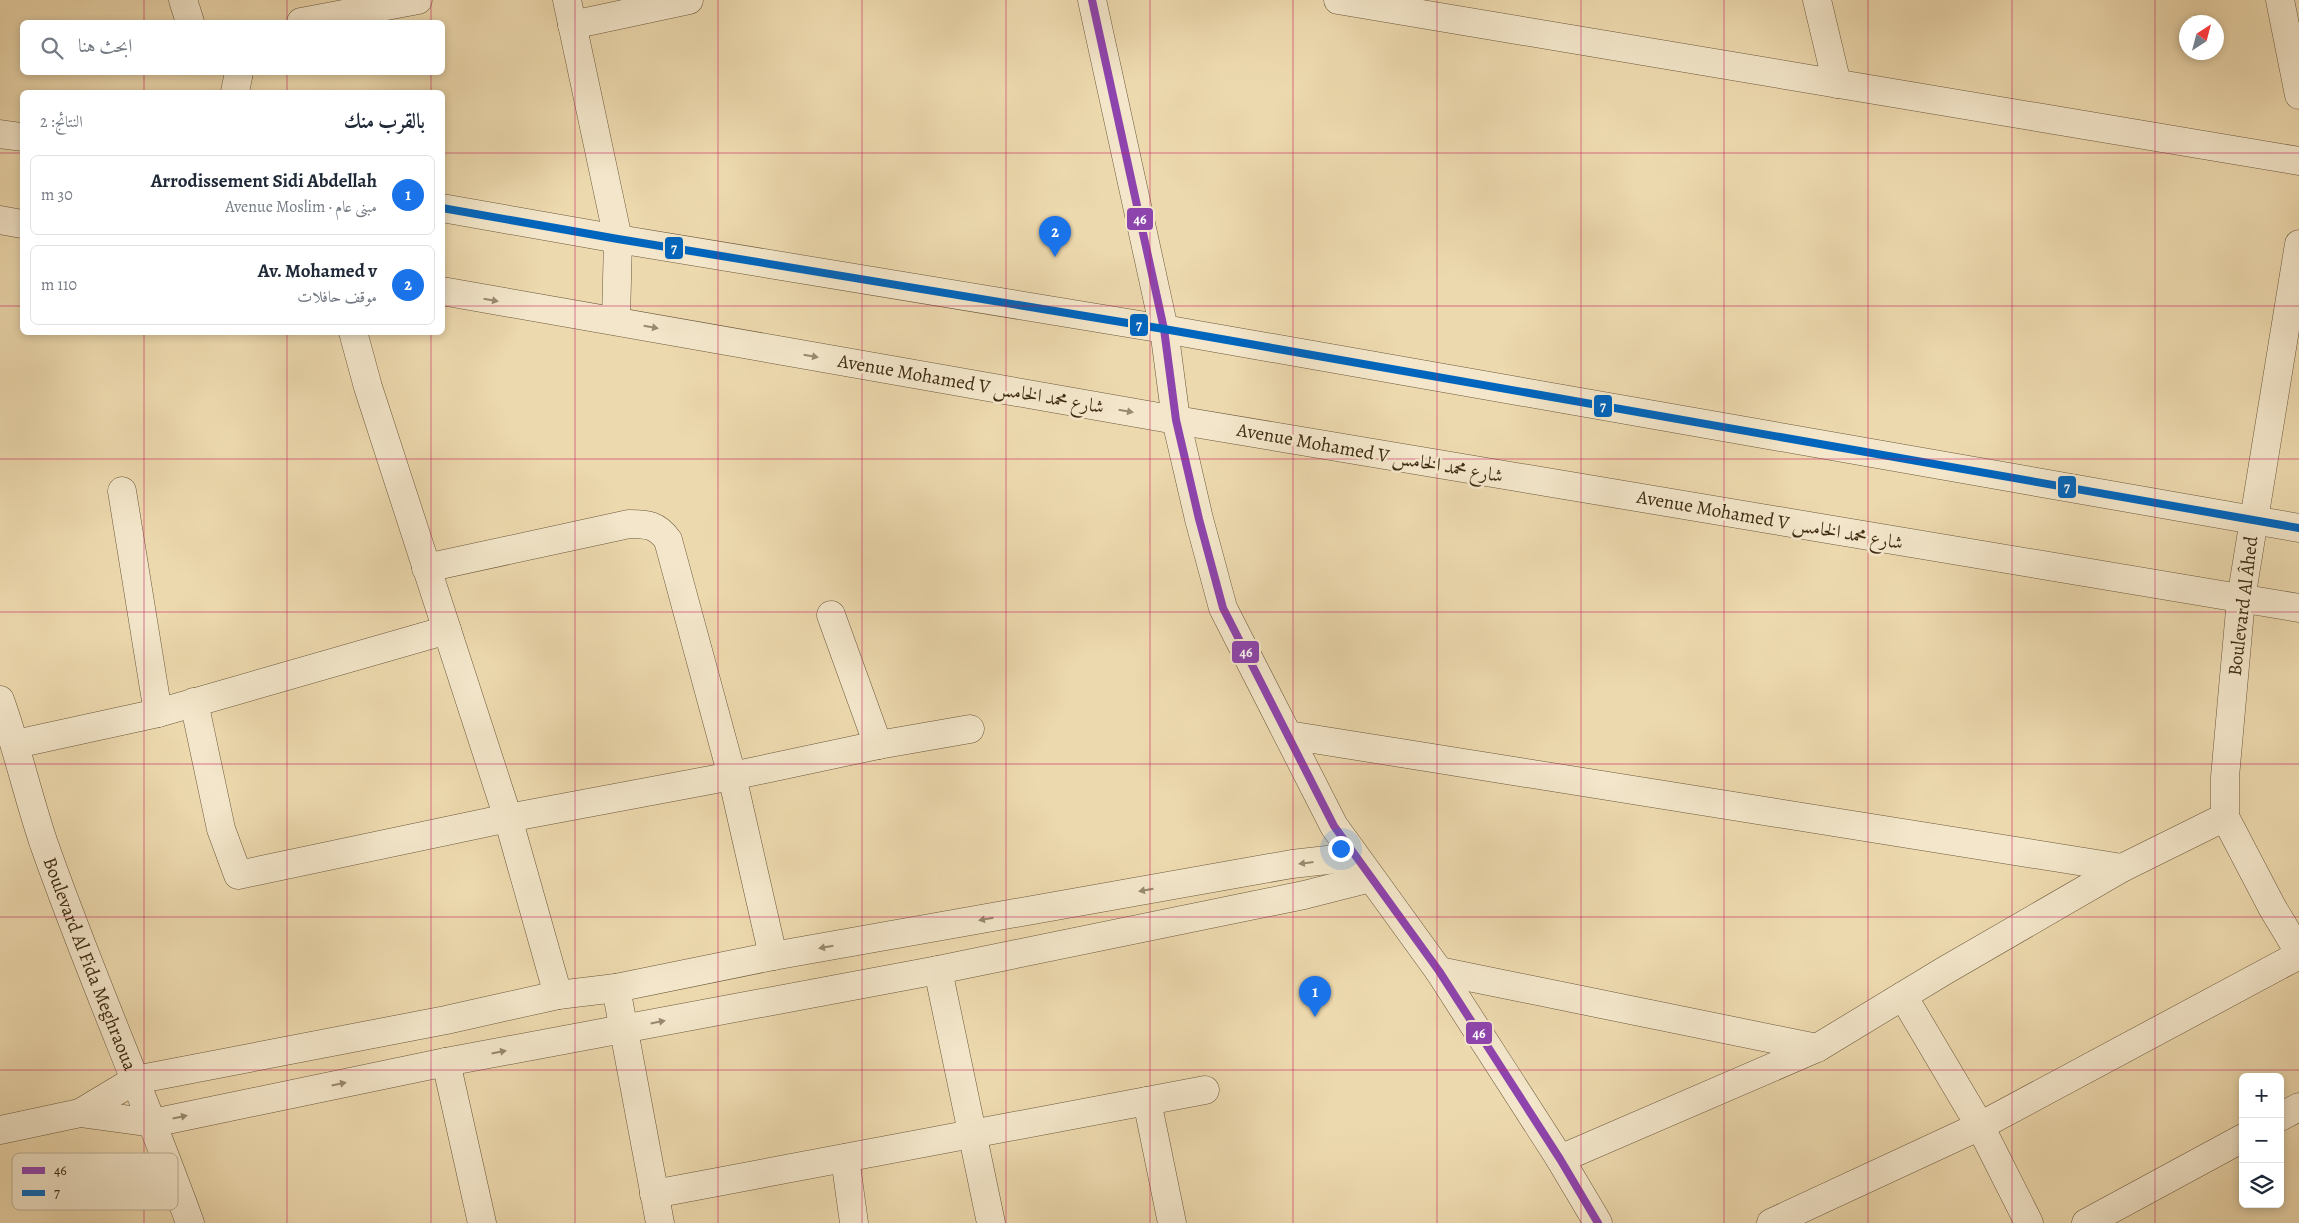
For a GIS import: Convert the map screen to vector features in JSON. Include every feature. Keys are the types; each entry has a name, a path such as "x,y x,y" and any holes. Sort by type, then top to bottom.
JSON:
{"street":[{"path":"183,0 189,20"},
{"path":"312,20 418,0"},
{"path":"616,321 618,239 570,13 689,0"},
{"path":"1092,0 1164,329 1176,420 1199,520 1223,608 1334,826 1354,857 1439,971 1560,1159 1598,1223"},
{"path":"1338,0 2299,161"},
{"path":"1817,0 1836,84"},
{"path":"2280,0 2299,95"},
{"path":"235,90 238,75"},
{"path":"0,134 20,137"},
{"path":"445,209 1164,329 2299,528"},
{"path":"0,220 20,224"},
{"name":"Boulevard Al Âhed","path":"2299,244 2241,598 2226,768 2225,816 2272,907 2299,953"},
{"name":"Avenue Mohamed V شارع محمد الخامس","path":"445,292 1176,420 2299,608"},
{"path":"353,335 426,568 508,818 558,995"},
{"path":"122,492 158,713"},
{"path":"426,568 629,524 648,524 659,529 668,540 732,776 773,956"},
{"path":"831,615 878,745"},
{"path":"16,744 158,713 446,630"},
{"name":"Boulevard Al Fida Meghraoua","path":"0,700 16,744 11,774 44,844 134,1080 164,1153"},
{"path":"194,702 221,829 238,875 508,818 732,776 878,745 970,729"},
{"path":"1288,734 2122,868"},
{"path":"1560,1159 1817,1048 2122,868 2225,816"},
{"path":"80,1113 134,1080 446,1020 558,995 616,988 773,956 1283,866 1354,857"},
{"path":"0,1130 80,1113 153,1122 446,1062 938,970 1304,895 1371,878"},
{"path":"2272,907 2299,913"},
{"path":"1772,1223 1980,1126 2299,953"},
{"path":"938,970 991,1223"},
{"path":"1439,971 1817,1048"},
{"path":"616,988 660,1223"},
{"path":"1903,996 1980,1126 2029,1223"},
{"path":"446,1062 482,1223"},
{"path":"654,1194 1205,1090"},
{"path":"1147,1101 1172,1223"},
{"path":"2284,1115 2299,1107"},
{"path":"2086,1223 2239,1140"},
{"path":"845,1158 854,1223"},
{"name":"Boulevard Al Fida Meghraoua","path":"178,1190 190,1223"}],"transit line":[{"name":"46","path":"1092,0 1164,329 1176,420 1199,519 1223,608 1334,826 1439,971 1560,1159 1598,1223"},
{"name":"7","path":"445,209 1164,329 2299,528"}],"place":[{"name":"Av. Mohamed v","path":"1055,257"},
{"name":"Arrodissement Sidi Abdellah","path":"1315,1017"}]}
